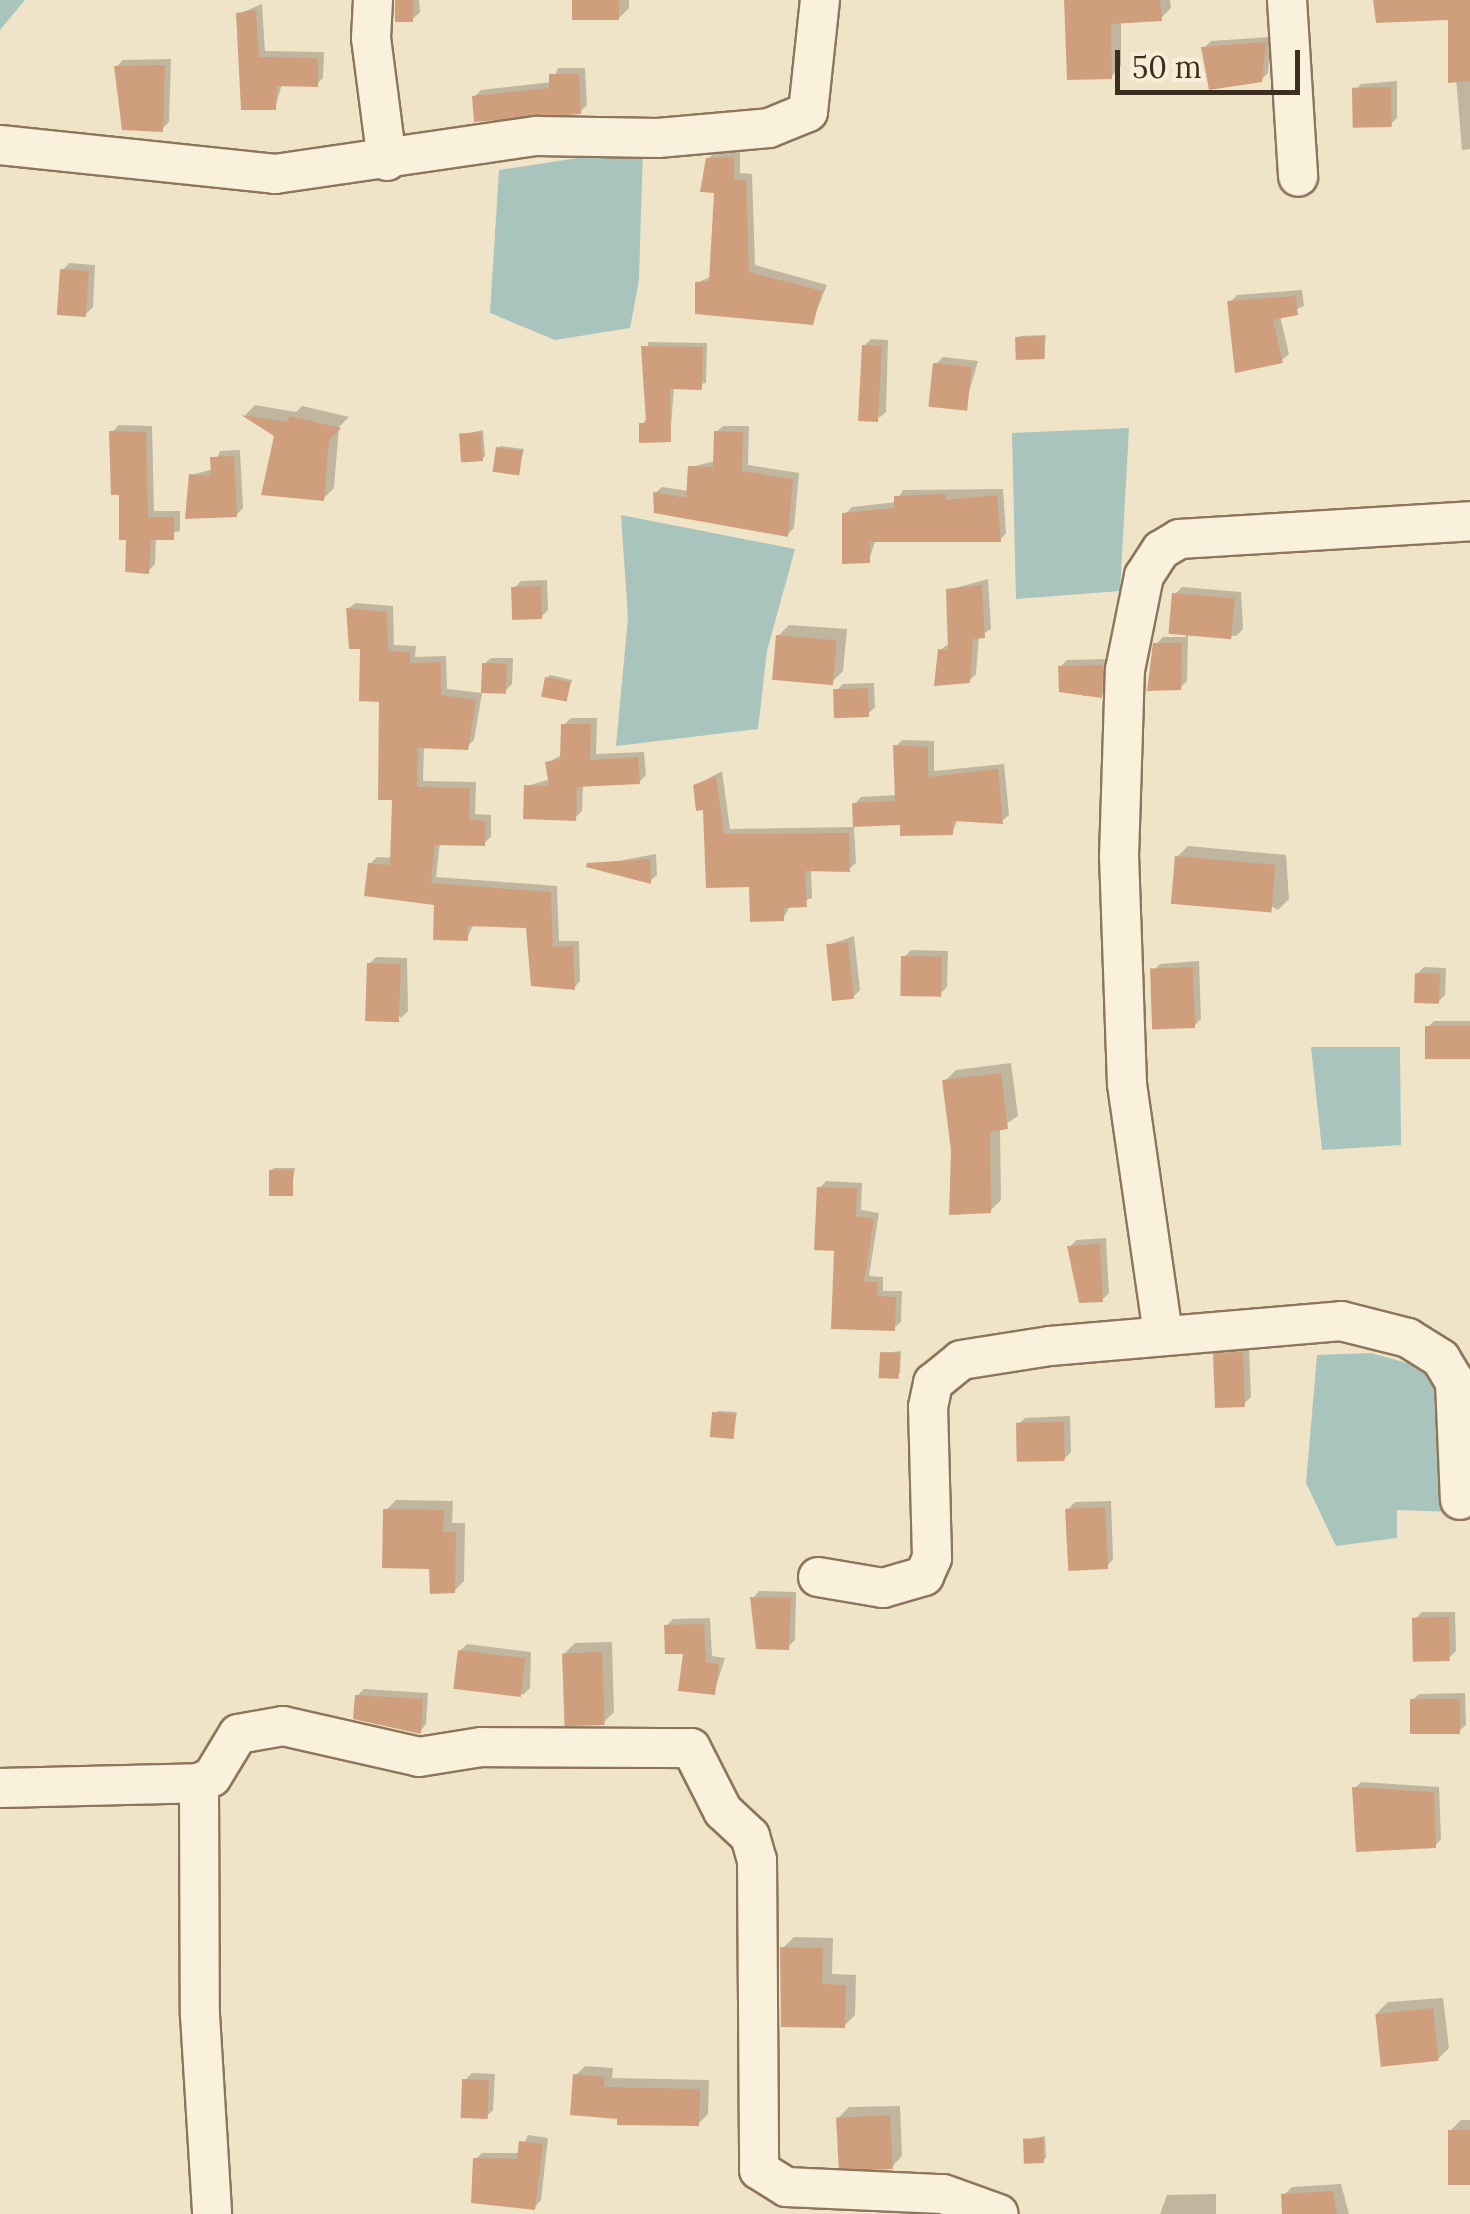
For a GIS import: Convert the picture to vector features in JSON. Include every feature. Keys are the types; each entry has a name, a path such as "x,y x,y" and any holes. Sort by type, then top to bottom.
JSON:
{"street":[{"path":"373,0 387,160"},
{"path":"0,144 274,174 536,136 658,138 769,128 808,112 820,0"},
{"path":"1286,0 1298,177"},
{"path":"1163,1334 1127,1084 1119,857 1125,670 1144,576 1161,550 1179,539 1470,521"},
{"path":"818,1577 883,1588 924,1576 932,1558 928,1408 933,1383 962,1360 1050,1346 1163,1334 1236,1334 1341,1321 1427,1346 1454,1382 1460,1500"},
{"path":"0,1788 200,1783 212,1777 238,1734 283,1726 418,1757 481,1747 691,1748 723,1812 750,1836 757,1860 760,2170 786,2187 943,2194 999,2214"},
{"path":"200,1783 200,2014 212,2214"}],"water":[{"path":"0,0 25,0 0,30"},
{"path":"643,148 639,280 630,328 555,340 490,313 499,170"},
{"path":"1129,428 1120,591 1016,599 1012,433"},
{"path":"621,515 795,549 767,651 758,729 616,746 628,618"},
{"path":"1311,1047 1400,1047 1401,1145 1322,1150"},
{"path":"1371,1353 1425,1368 1446,1389 1454,1512 1397,1510 1397,1538 1336,1546 1306,1483 1317,1355"}],"building":[{"path":"395,0 413,0 413,22 395,22"},
{"path":"572,0 619,0 619,20 572,20"},
{"path":"1064,0 1160,0 1162,21 1111,24 1112,79 1067,80"},
{"path":"1373,0 1470,0 1470,81 1448,83 1448,20 1376,23"},
{"path":"256,10 259,57 318,58 318,87 277,86 276,110 241,110 236,13"},
{"path":"1266,42 1262,82 1209,90 1201,47"},
{"path":"165,65 163,132 122,130 114,66"},
{"path":"549,74 579,74 581,114 474,122 472,96 549,88"},
{"path":"1391,87 1392,127 1353,128 1352,88"},
{"path":"734,157 734,179 746,180 749,272 822,291 813,325 695,314 695,282 709,281 714,193 700,192 706,158"},
{"path":"60,269 89,271 86,317 57,315"},
{"path":"1296,296 1298,315 1273,320 1283,363 1235,373 1227,301"},
{"path":"1044,336 1045,359 1016,360 1015,337"},
{"path":"862,345 882,346 878,422 858,421"},
{"path":"641,346 703,347 702,390 670,389 671,442 639,443 639,423 646,423"},
{"path":"933,363 972,367 967,411 928,407"},
{"path":"241,415 288,422 289,416 341,428 329,440 324,501 261,495 274,436"},
{"path":"109,431 146,432 148,517 174,517 174,540 151,540 149,574 125,572 126,540 119,540 119,495 111,495"},
{"path":"714,431 743,432 742,471 793,479 788,537 654,513 653,492 686,498 688,466 713,467"},
{"path":"481,432 483,461 461,462 459,434"},
{"path":"496,447 523,451 519,476 493,472"},
{"path":"234,456 237,517 185,519 189,474 211,476 210,457"},
{"path":"945,494 946,500 997,495 1001,542 870,542 870,563 842,564 842,513 894,508 894,496"},
{"path":"982,585 985,638 973,639 970,683 934,686 938,649 948,650 946,589"},
{"path":"541,586 542,619 512,620 511,587"},
{"path":"1172,593 1235,598 1231,639 1168,634"},
{"path":"346,608 387,612 388,651 410,652 410,663 441,662 441,695 476,700 468,750 418,748 417,787 470,788 469,820 485,821 485,846 435,845 431,883 551,892 553,947 573,946 575,990 531,986 526,928 468,926 468,941 433,940 434,905 364,896 368,863 390,865 392,800 378,800 379,702 359,701 360,649 349,649"},
{"path":"776,635 837,640 833,685 772,680"},
{"path":"1153,643 1182,643 1181,690 1147,691"},
{"path":"482,663 507,664 506,694 481,693"},
{"path":"1103,665 1102,698 1059,692 1058,666"},
{"path":"545,677 571,682 567,702 541,697"},
{"path":"868,688 869,717 834,718 833,689"},
{"path":"561,724 591,724 590,760 638,757 640,784 577,787 576,821 523,819 524,785 549,786 545,762 560,759"},
{"path":"893,745 928,747 928,777 998,769 1003,824 953,821 953,835 900,836 900,825 853,827 852,803 895,801"},
{"path":"716,776 724,834 849,833 850,872 805,871 807,907 784,908 784,921 750,922 749,887 706,888 703,810 696,811 693,785"},
{"path":"1175,856 1276,865 1271,913 1171,904"},
{"path":"650,859 651,884 586,867 587,863"},
{"path":"848,942 854,999 832,1001 826,944"},
{"path":"901,956 942,957 941,997 900,996"},
{"path":"367,963 401,964 399,1022 365,1021"},
{"path":"1193,967 1195,1028 1152,1029 1150,969"},
{"path":"1415,973 1440,974 1439,1004 1414,1003"},
{"path":"1425,1026 1470,1026 1470,1059 1425,1059"},
{"path":"1001,1073 1008,1129 990,1132 991,1213 949,1215 951,1150 942,1080"},
{"path":"269,1170 293,1170 293,1196 269,1196"},
{"path":"817,1187 857,1188 856,1216 874,1219 864,1282 878,1282 877,1296 896,1297 895,1331 831,1329 834,1251 814,1250"},
{"path":"1100,1244 1103,1302 1079,1303 1067,1246"},
{"path":"880,1352 900,1353 899,1379 879,1378"},
{"path":"1243,1352 1245,1407 1215,1408 1213,1353"},
{"path":"712,1412 736,1414 734,1439 710,1437"},
{"path":"1064,1422 1065,1461 1017,1462 1016,1423"},
{"path":"1105,1507 1108,1569 1068,1571 1065,1509"},
{"path":"383,1509 444,1510 443,1532 456,1532 455,1593 430,1594 429,1569 382,1568"},
{"path":"750,1597 791,1598 789,1650 756,1649"},
{"path":"1449,1617 1450,1661 1413,1662 1412,1618"},
{"path":"704,1624 706,1662 719,1664 715,1695 678,1691 683,1654 665,1654 664,1625"},
{"path":"458,1650 525,1658 521,1697 453,1689"},
{"path":"602,1652 605,1725 565,1726 562,1653"},
{"path":"355,1695 423,1699 421,1734 353,1719"},
{"path":"1410,1699 1460,1699 1460,1734 1410,1734"},
{"path":"1352,1787 1434,1792 1436,1848 1356,1852"},
{"path":"780,1947 823,1948 822,1984 846,1985 845,2028 781,2027"},
{"path":"1433,2008 1439,2061 1381,2067 1375,2014"},
{"path":"573,2074 605,2077 604,2087 700,2089 699,2126 617,2125 617,2119 570,2115"},
{"path":"462,2079 489,2080 488,2119 461,2118"},
{"path":"890,2115 893,2169 839,2172 836,2118"},
{"path":"1448,2130 1470,2130 1470,2185 1448,2185"},
{"path":"1043,2138 1044,2163 1024,2164 1023,2139"},
{"path":"519,2141 543,2144 535,2210 471,2203 473,2158 517,2159"},
{"path":"1333,2191 1337,2214 1282,2214 1281,2194"}]}
